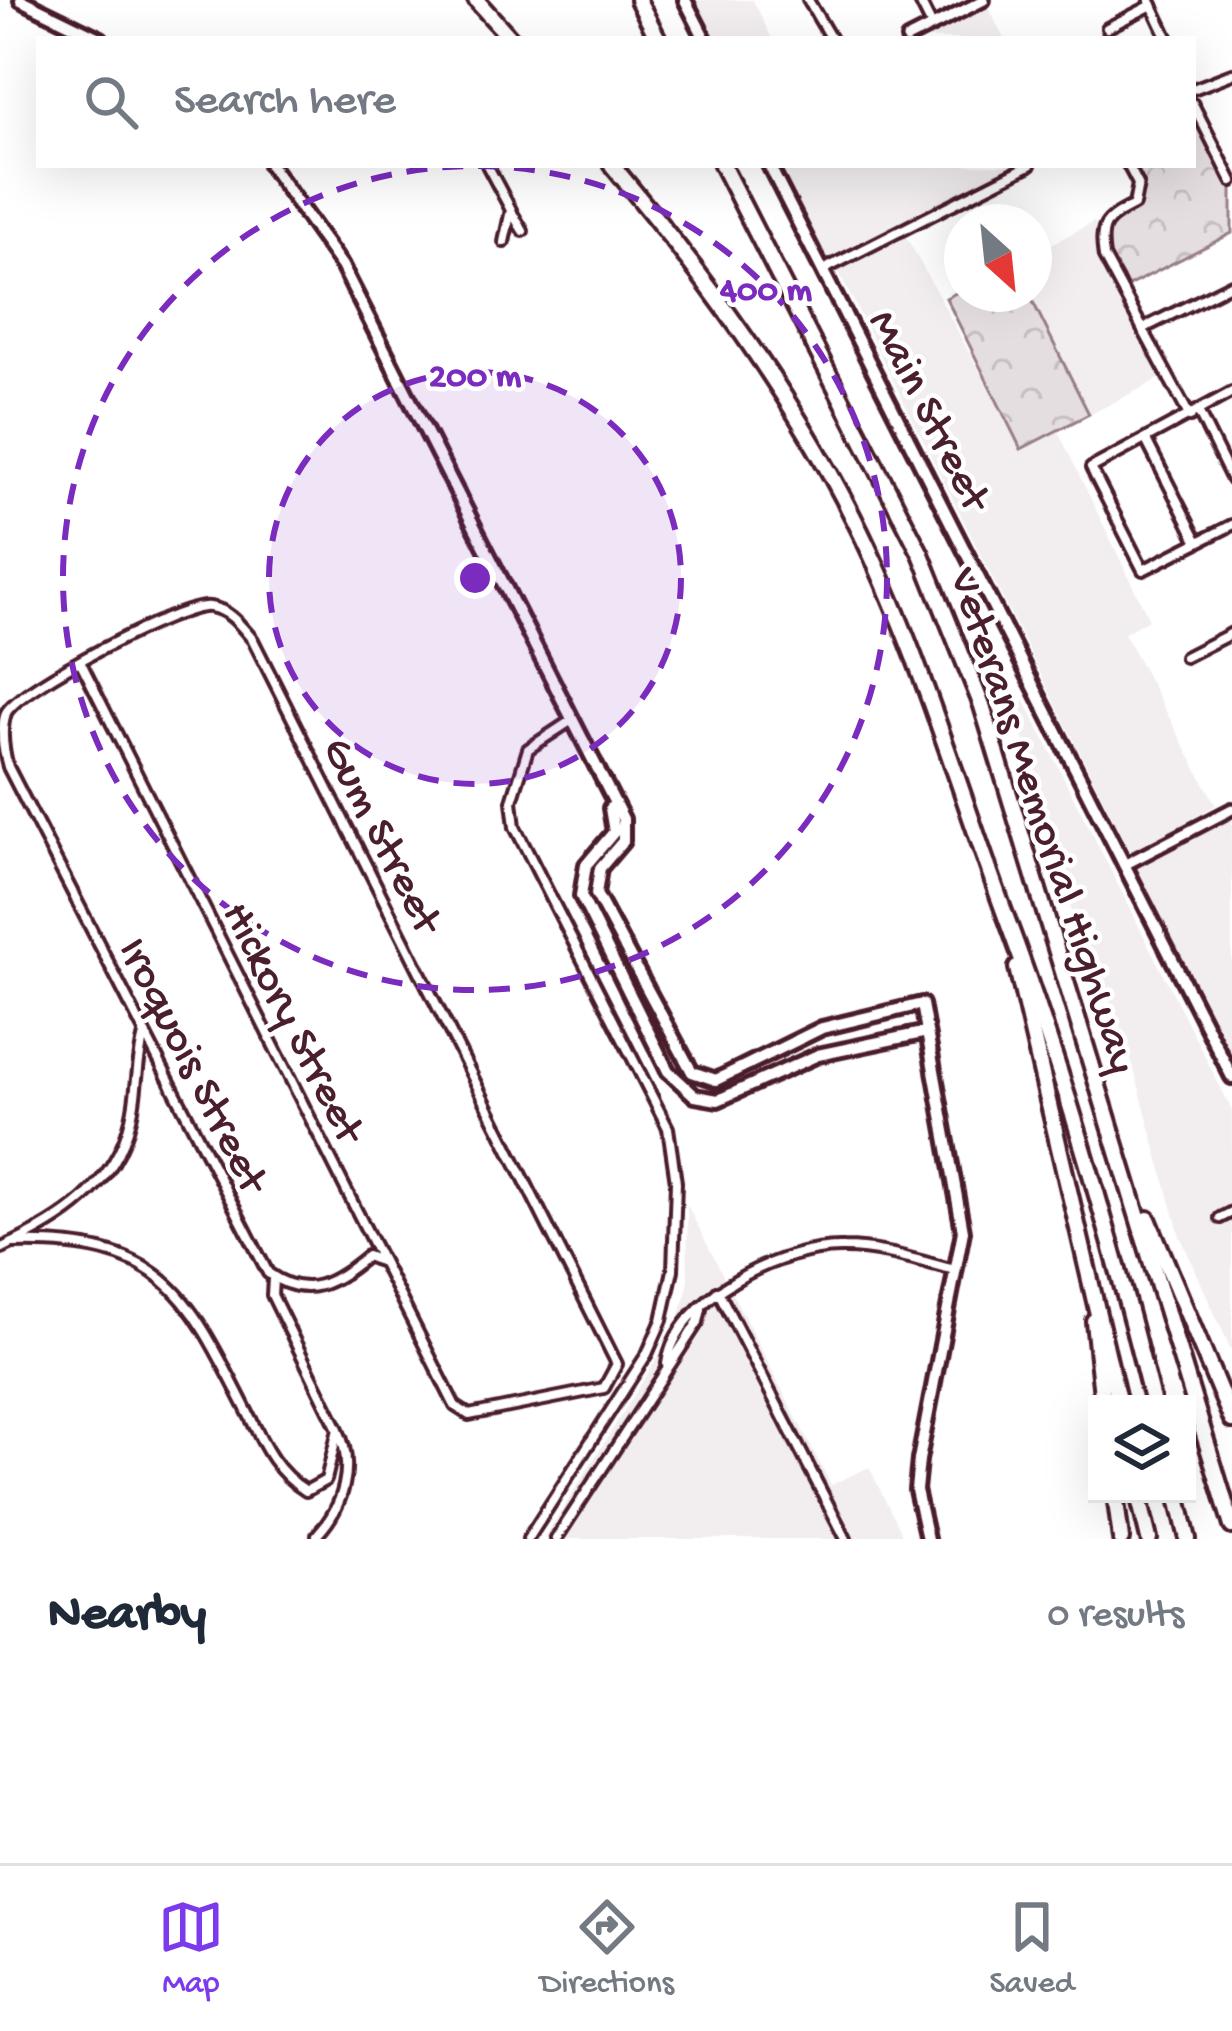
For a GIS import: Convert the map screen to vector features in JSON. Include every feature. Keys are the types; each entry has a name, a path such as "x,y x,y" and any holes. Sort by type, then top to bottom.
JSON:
{"highway":[{"path":"476,0 508,36"},
{"path":"638,0 656,36"},
{"name":"Veterans Memorial Highway","path":"614,168 745,334 851,514 944,728 1106,1226 1151,1395"},
{"name":"Veterans Memorial Highway","path":"724,168 939,598 1015,803 1232,1526"},
{"path":"1006,916 1117,1395"},
{"path":"1126,1171 1232,1420"},
{"path":"1089,1268 1102,1395"},
{"path":"1116,1503 1121,1539"},
{"path":"1140,1503 1149,1539"},
{"path":"1179,1503 1188,1539"}],"main road":[{"path":"21,0 94,36"},
{"path":"685,0 703,36"},
{"path":"272,168 342,266 625,827 621,845 598,873 597,899 695,1075 716,1080 822,1028 921,999 963,1231 919,1460 916,1490 927,1539"},
{"name":"Main Street","path":"771,168 1232,1077"},
{"path":"572,720 615,827 610,841 586,865 583,901 676,1083 699,1098 718,1100 818,1055 927,1032"}],"street":[{"path":"808,0 829,36"},
{"path":"919,0 932,26"},
{"path":"913,36 984,0"},
{"path":"1107,28 1151,2 1167,36"},
{"path":"1196,88 1232,74"},
{"path":"1196,110 1232,181"},
{"path":"489,168 523,231"},
{"path":"823,270 1024,168"},
{"path":"1130,168 1138,184 1134,205 1106,219 1100,229 1104,257 1232,480"},
{"path":"503,242 511,210"},
{"path":"1142,329 1232,284"},
{"path":"1232,392 1091,468 1143,570 1232,525"},
{"path":"1146,440 1198,542"},
{"name":"Gum Street","path":"8,767 1,737 4,715 18,696 181,611 205,605 228,613 253,640 617,1364 604,1388 470,1415 455,1406"},
{"path":"1185,657 1232,633"},
{"name":"Hickory Street","path":"81,663 455,1406"},
{"path":"528,1539 652,1343 666,1307 674,1258 676,1163 668,1128 512,818 525,754 541,736 572,720"},
{"name":"Iroquois Street","path":"8,767 273,1277 272,1295 338,1429"},
{"path":"1124,865 1232,809"},
{"path":"2,1248 76,1208 112,1164 132,1118 135,1066 145,1034"},
{"path":"1220,1219 1232,1212"},
{"path":"13,1243 80,1243 132,1258 156,1274 208,1335 272,1460 306,1491 326,1480 338,1429"},
{"path":"556,1539 668,1364 674,1342 718,1291 788,1257 821,1249 865,1249 957,1270"},
{"path":"273,1277 298,1289 314,1288 334,1283 367,1256 382,1262"},
{"path":"718,1291 846,1539"},
{"path":"316,1534 330,1521 349,1464 338,1429"}],"shaded area":[{"path":"691,0 753,0 771,36 709,36"},
{"path":"986,2 1003,36 919,36"},
{"path":"771,168 1016,168 901,227 994,398 953,312 1052,312 1052,244 1094,222 1173,372 1058,431 1149,619 1124,633 1216,805 1131,854 836,267 822,267"},
{"path":"1025,701 1232,1110 1232,1352 1180,1236 1125,1037 1071,910 1035,769 1011,706"},
{"path":"1232,819 1232,1065 1134,870"},
{"path":"687,1205 831,1485 869,1467 904,1539 544,1539 677,1326 688,1286"}],"green space":[{"path":"1196,118 1232,190 1232,233 1128,286 1103,245 1108,222 1137,206 1141,184 1133,168 1196,168"},
{"path":"953,312 1038,312 1089,414 1021,449"}]}
